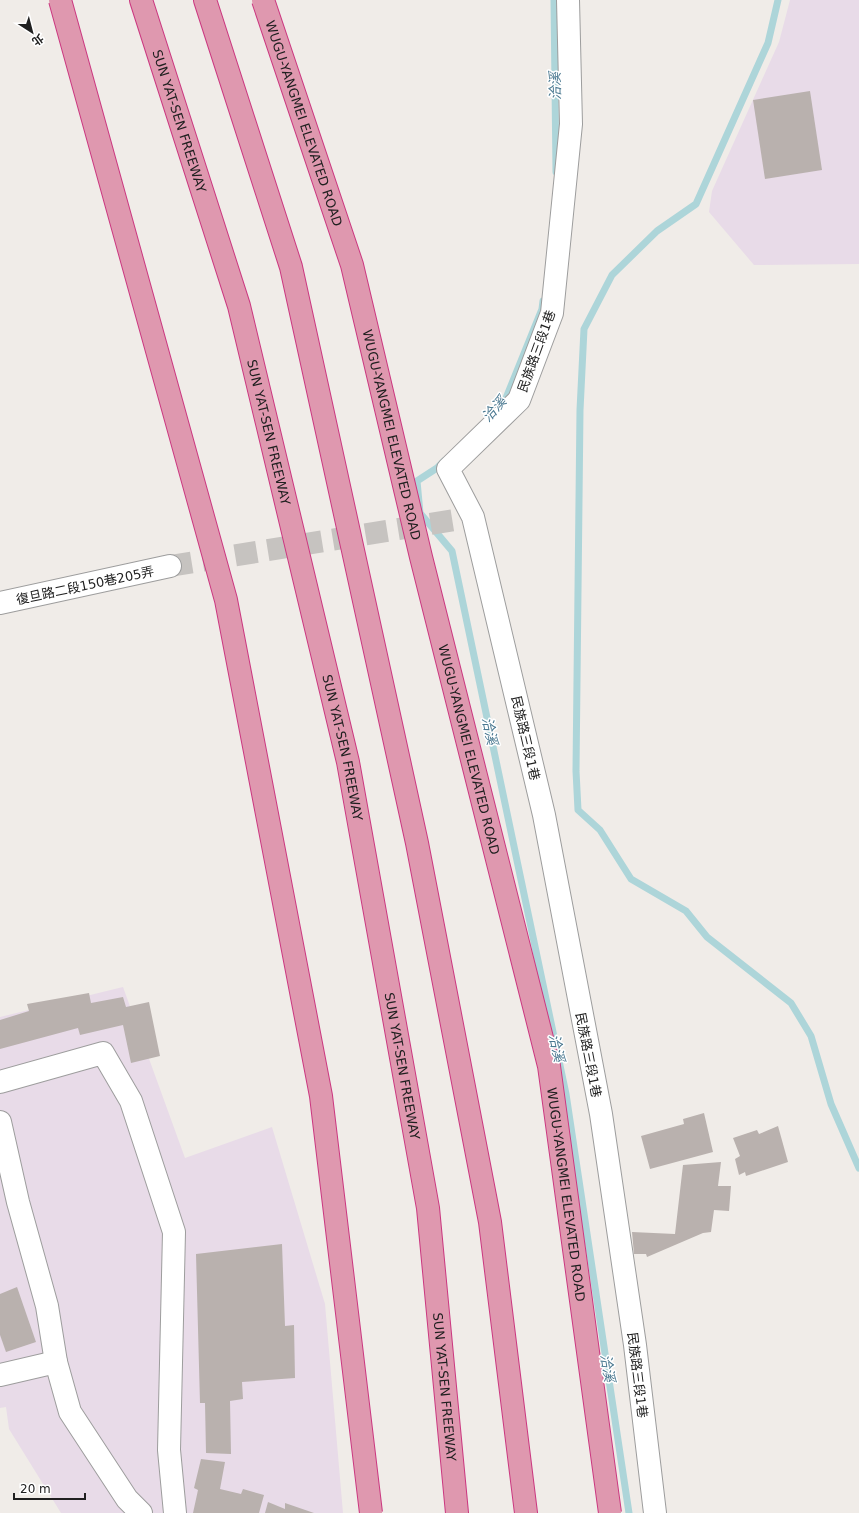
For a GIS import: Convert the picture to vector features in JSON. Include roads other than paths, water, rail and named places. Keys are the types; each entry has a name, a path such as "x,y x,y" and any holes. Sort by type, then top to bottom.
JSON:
{"highway":[{"path":"60,0 226,600 321,1096 371,1513"},
{"name":"SUN YAT-SEN FREEWAY","path":"141,0 239,306 348,762 428,1208 457,1513"},
{"path":"205,0 291,267 417,843 490,1222 526,1513"},
{"name":"WUGU-YANGMEI ELEVATED ROAD","path":"263,0 352,265 421,557 549,1066 610,1513"}],"lane":[{"name":"民族路三段1巷","path":"568,0 571,124 552,313 518,400 448,469 473,516 544,815 601,1114 635,1345 655,1513"},
{"name":"復旦路二段150巷205弄","path":"0,603 170,566"},
{"path":"0,1082 103,1053 131,1101 174,1232 169,1450 175,1513"},
{"path":"0,1122 18,1202 47,1306 56,1362 70,1412 127,1499 141,1513"},
{"path":"0,1375 56,1362"}],"waterway":[{"name":"洽溪","path":"554,0 556,172"},
{"name":"洽溪","path":"778,0 768,43 696,204 657,231 612,275 584,329 580,410 576,771 578,810 600,830 631,879 686,911 707,937 791,1003 811,1036 831,1104 859,1168"},
{"name":"洽溪","path":"502,402 506,398 542,309 543,301"},
{"name":"洽溪","path":"444,461 437,468 417,481 420,513 452,551 566,1094 629,1513"}],"tunnel":[{"path":"170,566 473,517"}]}
